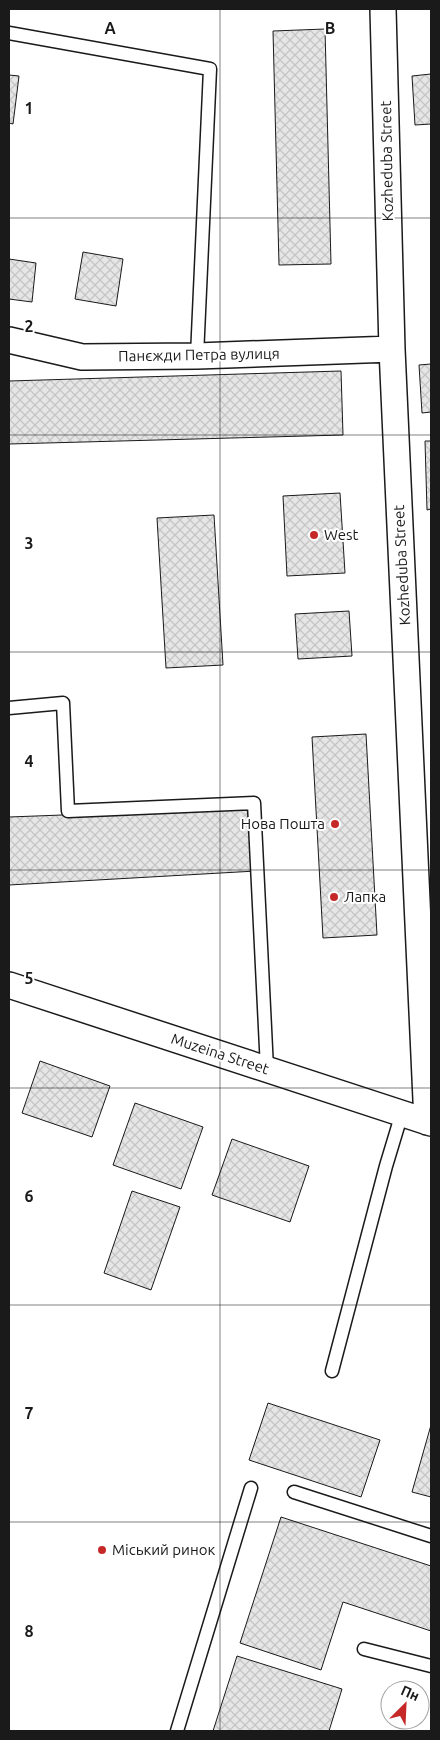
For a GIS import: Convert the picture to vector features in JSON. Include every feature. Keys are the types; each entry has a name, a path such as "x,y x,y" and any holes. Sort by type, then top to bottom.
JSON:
{"street":[{"name":"Kozheduba Street","path":"383,9 392,349 429,1122"},
{"name":"Панєжди Петра вулиця","path":"9,340 82,357 198,356 392,349"},
{"name":"Muzeina Street","path":"9,985 429,1122"}],"lane":[{"path":"9,32 210,68 198,356"},
{"path":"9,708 63,703 68,811 254,803 267,1069"},
{"path":"332,1371 386,1166 402,1113"},
{"path":"176,1731 251,1488"},
{"path":"294,1492 431,1536"},
{"path":"364,1649 431,1666"}],"building":[{"path":"325,29 331,264 279,265 273,31"},
{"path":"431,74 431,124 415,125 412,76"},
{"path":"9,75 19,76 13,124 9,123"},
{"path":"83,252 123,259 116,306 75,299"},
{"path":"9,259 36,263 32,302 9,299"},
{"path":"431,364 431,412 422,413 419,365"},
{"path":"341,371 343,435 9,444 9,381"},
{"path":"425,441 431,441 431,509 427,510"},
{"name":"West","path":"340,493 345,573 287,576 283,496"},
{"path":"214,515 223,665 166,668 157,518"},
{"path":"349,611 352,656 298,659 295,614"},
{"path":"366,734 377,935 323,938 312,737"},
{"path":"249,808 256,871 9,885 9,817"},
{"path":"40,1061 110,1086 92,1137 22,1113"},
{"path":"135,1103 203,1127 181,1189 113,1165"},
{"path":"232,1139 309,1166 290,1222 212,1195"},
{"path":"132,1191 180,1207 151,1290 104,1273"},
{"path":"268,1403 380,1440 361,1497 249,1460"},
{"path":"431,1425 431,1497 412,1492"},
{"path":"281,1517 431,1566 431,1631 343,1602 321,1670 240,1643"},
{"path":"237,1656 342,1689 329,1731 213,1731"}],"place":[{"name":"West","path":"314,535"},
{"name":"Нова Пошта","path":"335,824"},
{"name":"Лапка","path":"334,897"},
{"name":"Міський ринок","path":"102,1550"}]}
